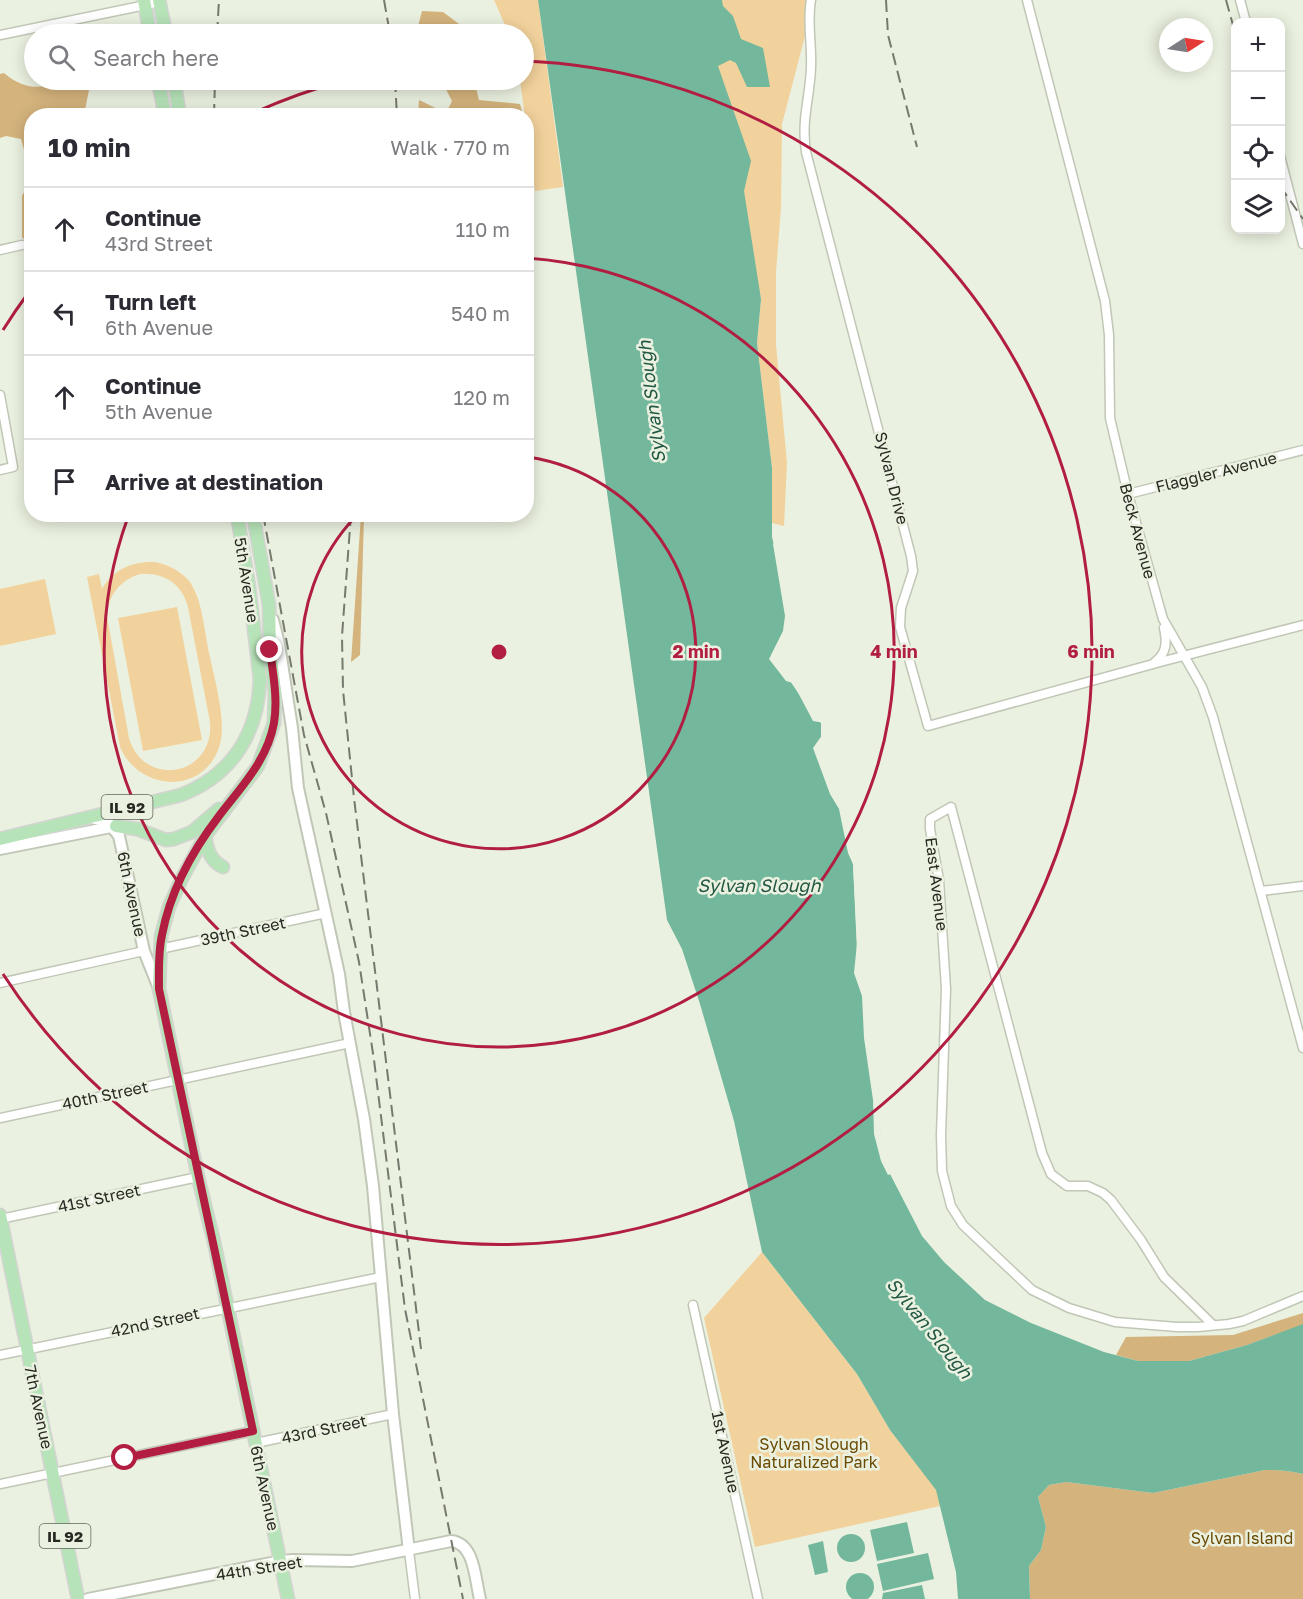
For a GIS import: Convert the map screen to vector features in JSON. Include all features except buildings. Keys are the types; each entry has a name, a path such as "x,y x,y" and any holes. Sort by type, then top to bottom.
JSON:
{"main road":[{"path":"160,1 164,24"},
{"path":"144,3 148,24"},
{"path":"160,90 163,108"},
{"path":"176,90 179,108"},
{"name":"5th Avenue","path":"87,818 167,800 195,790 220,773 233,761 240,749 253,723 260,694 260,679 238,522"},
{"name":"5th Avenue","path":"241,790 258,766 274,723 275,693 270,650 269,605 254,522"},
{"path":"115,827 137,829 166,840 183,837 241,790"},
{"name":"6th Avenue","path":"241,790 205,836 181,880 161,936 159,989 288,1599"},
{"name":"IL 92","path":"0,839 87,818"},
{"path":"205,836 215,863 223,867"},
{"name":"7th Avenue","path":"0,1218 78,1599"}],"street":[{"name":"Sylvan Drive","path":"811,0 809,13 811,68 803,122 806,152 911,556 914,571 901,608 900,627 928,726 1154,663 1302,628"},
{"name":"Beck Avenue","path":"1028,0 1105,301 1109,335 1110,418 1113,438 1167,630 1202,687 1213,717 1303,1048"},
{"path":"1240,0 1245,18"},
{"path":"50,24 160,1"},
{"path":"0,35 24,30"},
{"path":"1285,172 1303,244"},
{"path":"0,250 22,245"},
{"path":"0,395 13,466 0,470"},
{"name":"Flaggler Avenue","path":"1128,494 1303,450"},
{"path":"269,605 279,644 292,728 298,788 326,913 366,1136 393,1414 416,1599"},
{"path":"1154,663 1163,656 1166,646 1162,616"},
{"name":"East Avenue","path":"1213,1325 1164,1277 1141,1240 1111,1200 1088,1186 1067,1186 1052,1174 1042,1153 951,807 934,815 930,819 930,829 939,880 946,989 941,1151 945,1184 955,1214 963,1225 1032,1290 1053,1302 1115,1322 1178,1327 1213,1325 1243,1321 1303,1296"},
{"path":"87,818 102,820 115,827"},
{"path":"0,849 115,827"},
{"name":"6th Avenue","path":"115,827 119,836 144,951 159,989"},
{"path":"1261,891 1303,886"},
{"name":"39th Street","path":"160,949 326,913"},
{"path":"0,983 144,951"},
{"name":"40th Street","path":"0,1118 350,1043"},
{"name":"41st Street","path":"0,1218 198,1177"},
{"name":"42nd Street","path":"0,1355 381,1277"},
{"name":"1st Avenue","path":"693,1305 758,1599"},
{"name":"43rd Street","path":"0,1484 393,1414"},
{"name":"44th Street","path":"88,1599 281,1561 352,1561 451,1541 465,1546 470,1556 480,1599"}],"green space":[{"path":"494,0 538,0 563,187 535,191 534,108 524,108 521,90 534,90 534,24 505,24"},
{"path":"698,0 807,0 805,36 782,124 781,208 776,272 776,345 787,463 784,526 772,523 772,468 757,343 761,299"},
{"path":"422,11 443,12 459,24 419,24"},
{"path":"4,73 24,84 24,90 89,90 85,108 24,108 24,150 21,139 6,136 0,138 0,74"},
{"path":"446,90 476,90 479,100 520,104 521,108 448,108 452,101"},
{"path":"419,100 436,108 418,108"},
{"path":"24,192 24,239 22,237 22,196"},
{"path":"361,522 364,522 360,655 351,662"},
{"path":"155,562 183,575 190,582 198,599 222,722 220,744 213,761 201,772 187,779 172,782 157,780 142,773 129,762 120,747 87,577 99,574 102,589 118,571 139,563","holes":["149,574 171,581 185,599 210,722 209,740 202,754 191,764 177,769 163,770 149,765 137,754 129,738 108,622 111,599 119,586 132,577"]},
{"path":"45,579 56,634 0,646 0,589"},
{"path":"177,607 202,740 143,751 118,618"},
{"name":"Sylvan Slough Naturalized Park","path":"762,1252 857,1374 890,1430 937,1490 940,1506 755,1547 704,1318"},
{"path":"1303,1313 1303,1325 1247,1345 1189,1361 1138,1361 1116,1355 1126,1337 1233,1335"},
{"name":"Sylvan Island","path":"1265,1470 1303,1474 1303,1599 1030,1599 1029,1566 1041,1550 1046,1527 1038,1497 1049,1485 1066,1482 1153,1493"}],"water":[{"name":"Sylvan Slough","path":"538,0 722,0 723,6 733,16 741,39 763,48 770,87 747,87 736,63 730,60 718,66 751,161 744,191 761,299 757,343 772,468 772,537 786,597 788,625 775,660 821,723 821,737 816,749 842,812 853,864 858,972 868,1011 868,1050 877,1112 890,1174 922,1236 944,1262 985,1300 1031,1323 1104,1352 1138,1361 1189,1361 1247,1345 1303,1324 1303,1474 1265,1470 1153,1493 1066,1482 1049,1485 1038,1497 1046,1527 1041,1550 1029,1566 1030,1599 958,1599 956,1572 936,1490 890,1430 857,1374 762,1252 734,1121 682,949 667,920"},
{"path":"907,1522 914,1553 877,1561 870,1530"},
{"path":"851,1534 861,1538 865,1548 861,1558 851,1562 841,1558 837,1548 841,1538"},
{"path":"823,1541 828,1572 815,1575 808,1545"},
{"path":"928,1553 934,1579 883,1591 877,1564"},
{"path":"855,1574 865,1574 873,1582 873,1592 865,1600 855,1600 847,1592 847,1582"},
{"path":"922,1585 925,1599 882,1599 883,1593"}],"pier":[{"path":"776,542 788,596 791,625 778,659 824,723 813,721 793,683 786,681 769,659 783,631 785,616 773,544"},
{"path":"824,736 819,749 844,812 856,864 862,943 861,972 871,1011 871,1050 881,1130 893,1173 888,1175 881,1161 874,1134 873,1100 864,1038 862,996 854,973 857,943 853,864 848,853 839,809 830,794 813,748"}],"railway":[{"path":"218,24 219,0"},
{"path":"384,0 388,24"},
{"path":"886,0 888,35 917,147"},
{"path":"1226,0 1231,18"},
{"path":"214,108 215,90"},
{"path":"396,90 397,108"},
{"path":"1285,193 1303,219"},
{"path":"264,522 304,735 326,813 359,962 374,1060 405,1309 463,1599"},
{"path":"350,522 342,636 343,690 421,1349"}],"route":[{"path":"125,1458 253,1431 159,989 161,936 181,880 205,836 258,766 270,738 275,709 270,650"}]}
